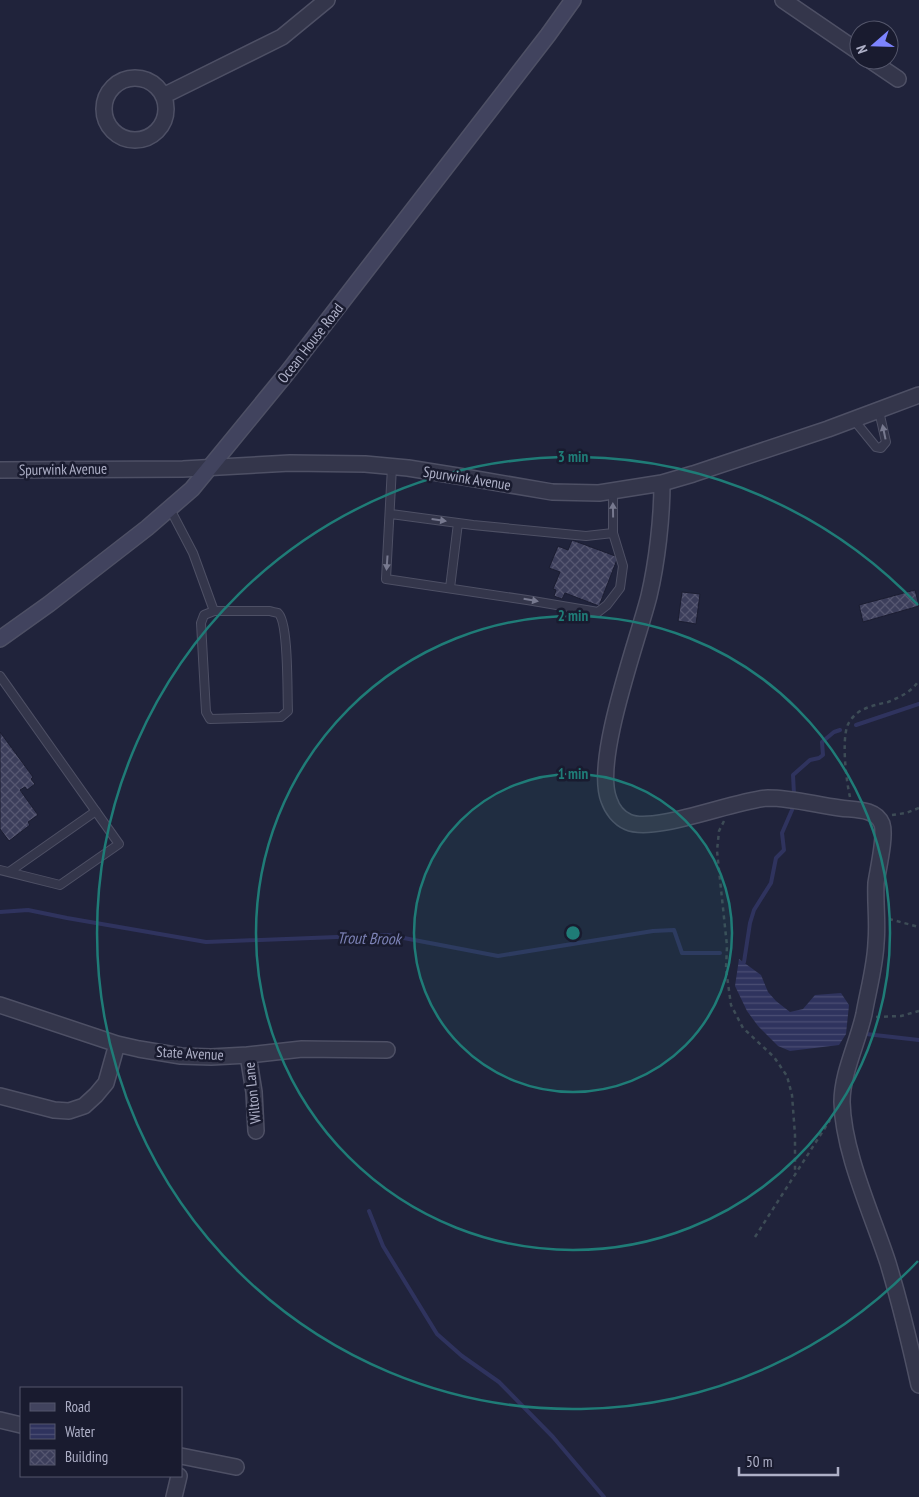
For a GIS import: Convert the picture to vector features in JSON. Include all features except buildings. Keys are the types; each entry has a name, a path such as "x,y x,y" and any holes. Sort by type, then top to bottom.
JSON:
{"main road":[{"name":"Ocean House Road","path":"0,639 49,604 170,509 192,488 298,358 548,35 572,0"}],"street":[{"path":"163,96 282,37 327,0"},
{"path":"783,0 849,45"},
{"path":"885,70 898,79"},
{"path":"128,78 149,81 157,87 163,96 166,116 162,126 147,139 127,140 114,133 105,121 104,99 118,82 128,78"},
{"name":"Spurwink Avenue","path":"0,470 209,468 290,463 365,464 464,477 552,492 583,493 613,491 662,483 854,420 919,395"},
{"path":"662,483 662,512 650,592 613,726 605,770 605,788 609,802 616,813 628,822 643,825 769,798 790,799 868,812 878,817 883,827 876,885 876,944 863,1017 844,1084 842,1101 847,1138 888,1263 919,1385"},
{"name":"State Avenue","path":"0,1005 117,1044 181,1056 248,1055 302,1049 388,1050"},
{"path":"0,1096 54,1110 69,1111 84,1106 106,1083 117,1044"},
{"name":"Wilton Lane","path":"248,1055 254,1092 256,1131"},
{"path":"0,1420 20,1424"},
{"path":"182,1459 236,1466"},
{"path":"174,1497 179,1477"}],"lane":[{"path":"854,420 876,447 881,448 886,442 879,411"},
{"path":"392,467 391,514 386,579 598,612 607,605 620,588 623,566 614,533 613,491"},
{"path":"170,509 193,553 214,611"},
{"path":"391,514 586,536 614,533"},
{"path":"450,588 458,523"},
{"path":"214,611 270,611 278,613 283,621 286,634 288,711 281,717 210,719 206,712 201,623 204,615 214,611"},
{"path":"0,676 119,844 60,885 0,870"},
{"path":"9,872 96,811"}],"path":[{"path":"855,810 847,784 845,740 847,726 852,718 861,710 906,694 915,687 919,680"},
{"path":"730,806 719,831 717,851 727,946 726,969 731,1005 743,1028 774,1057 787,1076 792,1095 795,1135 794,1175"},
{"path":"878,817 906,813 919,808"},
{"path":"876,917 919,927"},
{"path":"863,1017 900,1016 919,1011"},
{"path":"755,1237 842,1101"}],"water":[{"path":"739,959 761,975 768,992 790,1012 803,1009 815,995 841,993 849,1005 846,1034 839,1045 790,1051 778,1046 758,1026 747,1011 735,986"}],"waterway":[{"path":"856,725 919,704"},
{"path":"794,794 793,775 810,760 823,755 822,742 834,732 840,730"},
{"path":"744,962 754,910 771,883 776,858 784,850 782,833 792,810"},
{"name":"Trout Brook","path":"0,912 28,910 206,942 388,935 498,956 653,931 674,930 682,953 720,953"},
{"name":"Trout Brook","path":"866,1034 919,1040"},
{"path":"369,1211 383,1246 437,1334 462,1356 499,1382 553,1437 604,1497"}]}
